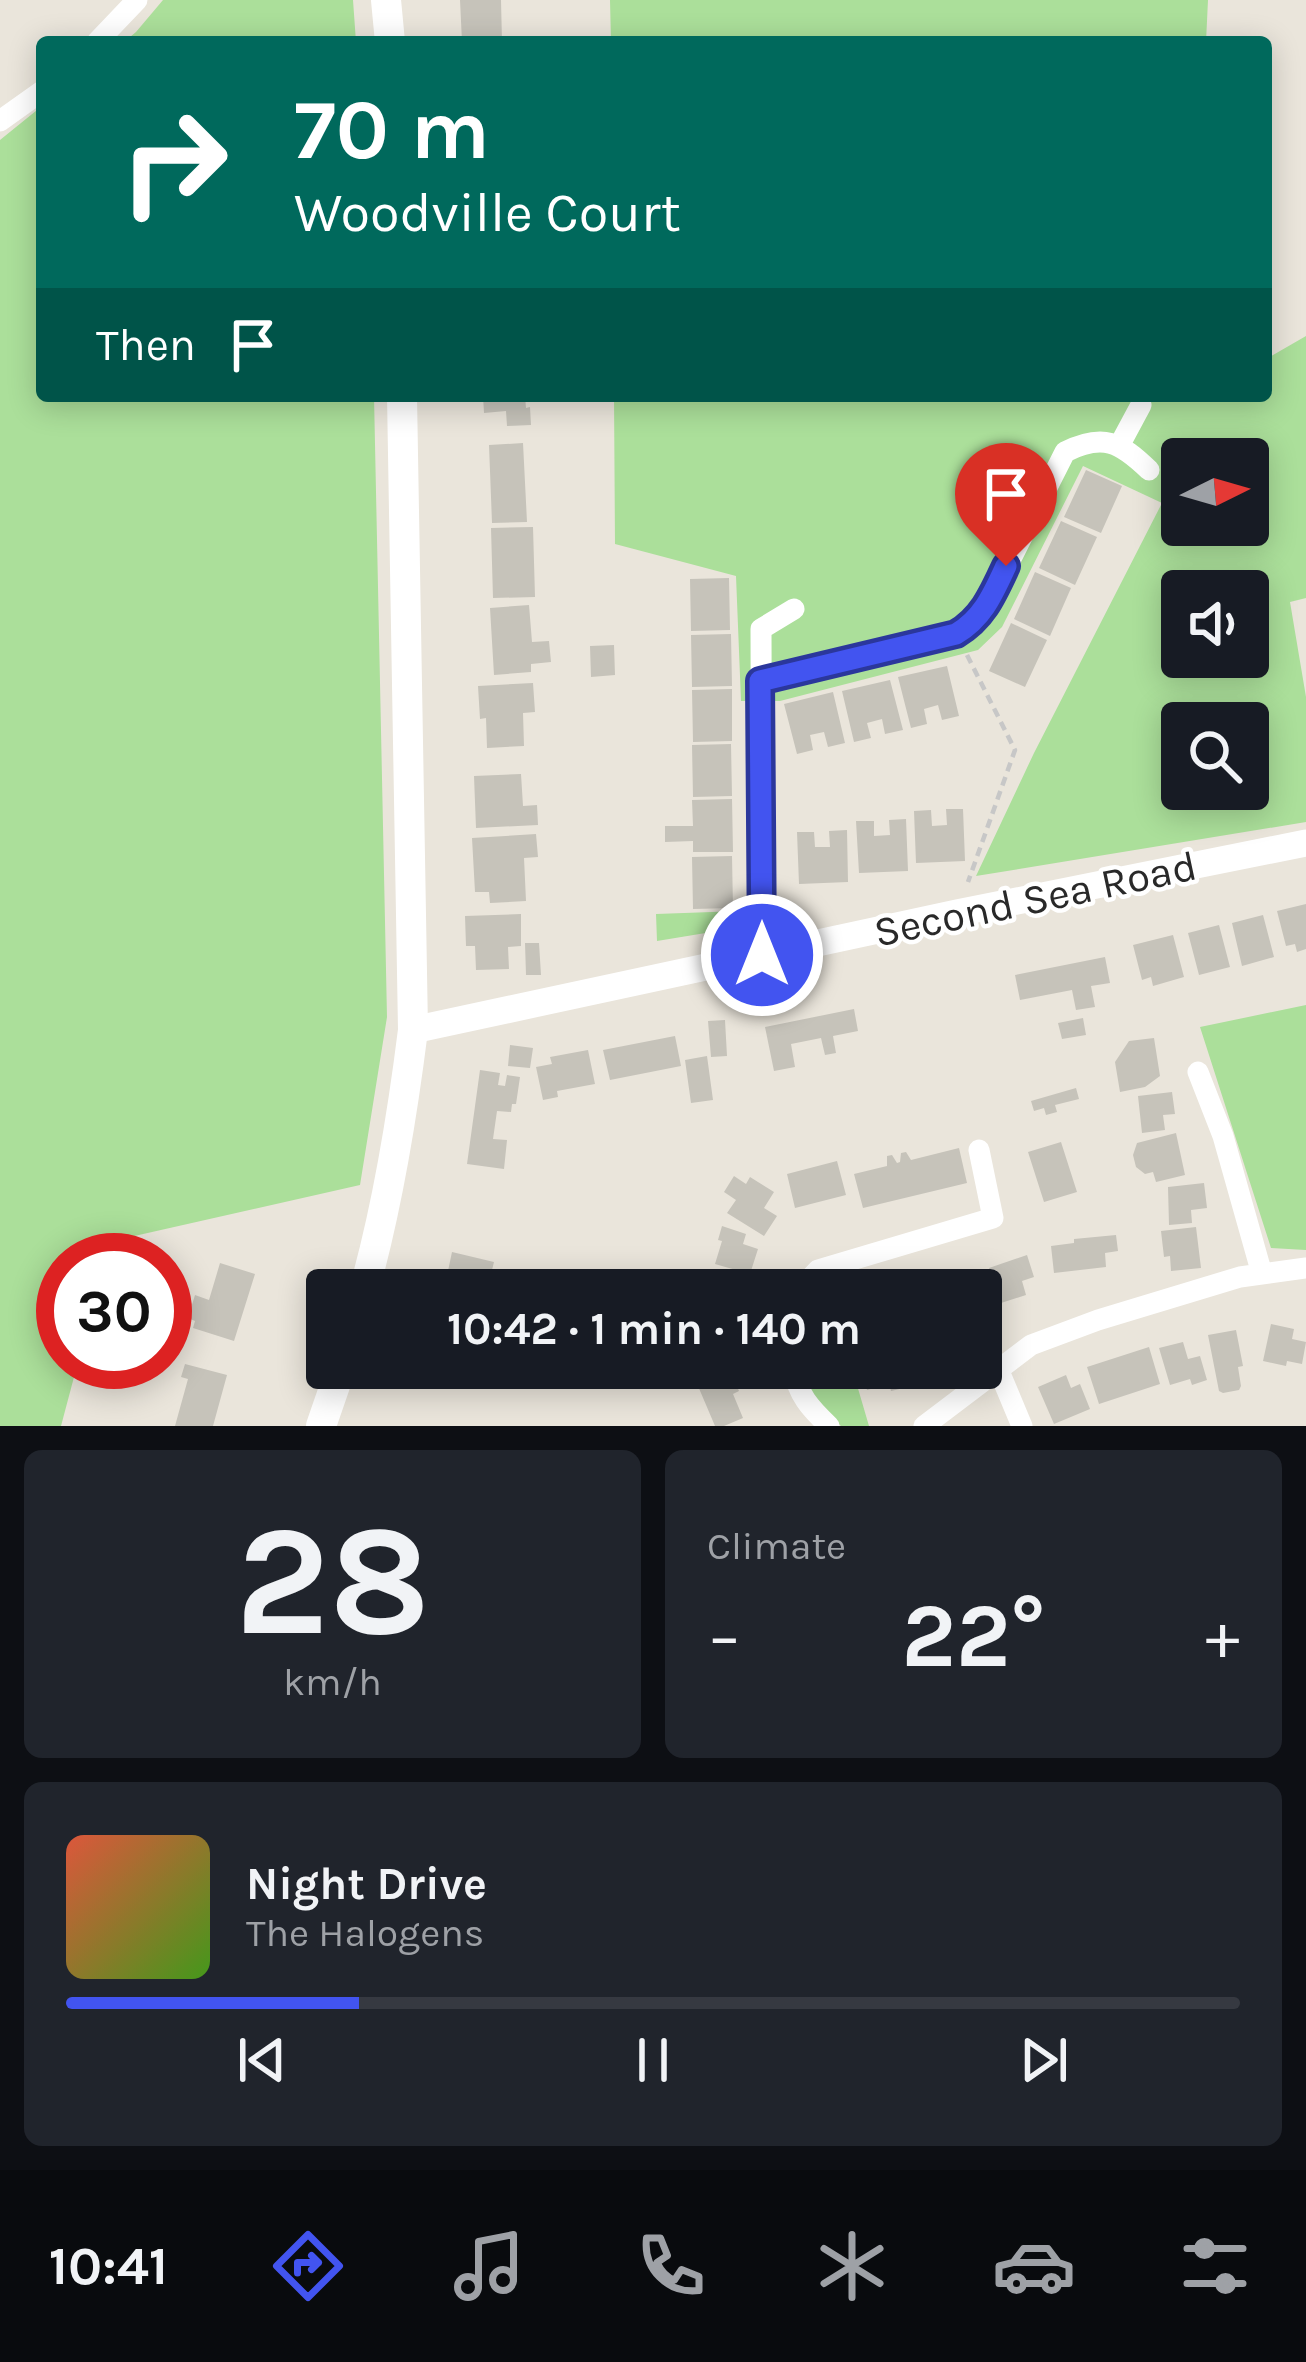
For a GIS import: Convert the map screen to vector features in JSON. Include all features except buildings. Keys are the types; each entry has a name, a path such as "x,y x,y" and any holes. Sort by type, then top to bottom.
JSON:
{"main road":[{"path":"386,0 389,36"},
{"path":"370,1269 402,1121 413,1030 402,402"},
{"path":"321,1426 334,1389"}],"street":[{"path":"103,36 137,0"},
{"path":"0,121 36,96"},
{"path":"1119,446 1141,405"},
{"path":"760,681 956,634 970,625 986,608 1065,452 1088,441 1119,446 1149,470"},
{"path":"762,955 760,629 794,609"},
{"name":"Second Sea Road","path":"413,1030 1306,843"},
{"path":"1198,1072 1223,1136 1262,1274"},
{"path":"821,1269 993,1218 980,1150"},
{"path":"1002,1369 1031,1345 1098,1320 1240,1277 1306,1268"},
{"path":"1002,1378 1022,1426"},
{"path":"798,1389 804,1402 829,1426"},
{"path":"924,1426 974,1389"}],"path":[{"path":"956,634 1015,750 957,913"}],"green space":[{"path":"163,0 353,0 356,36 131,36"},
{"path":"610,0 1208,0 1206,36 611,36"},
{"path":"36,111 36,402 374,402 387,1017 360,1185 148,1233 36,1233 36,1389 71,1389 61,1426 0,1426 0,140"},
{"path":"1306,336 1306,598 1290,602 1306,697 1306,822 976,876 1161,505 1161,546 1269,546 1269,438 1161,438 1161,503 1083,466 1002,627 978,650 780,701 741,701 736,576 615,544 614,402 1272,402 1272,356"},
{"path":"740,911 736,928 657,941 656,914"},
{"path":"1306,1005 1306,1250 1271,1248 1200,1027"},
{"path":"810,1389 858,1389 869,1426 841,1426"}],"route":[{"path":"762,955 760,681 956,634 986,608 1006,566"}]}
